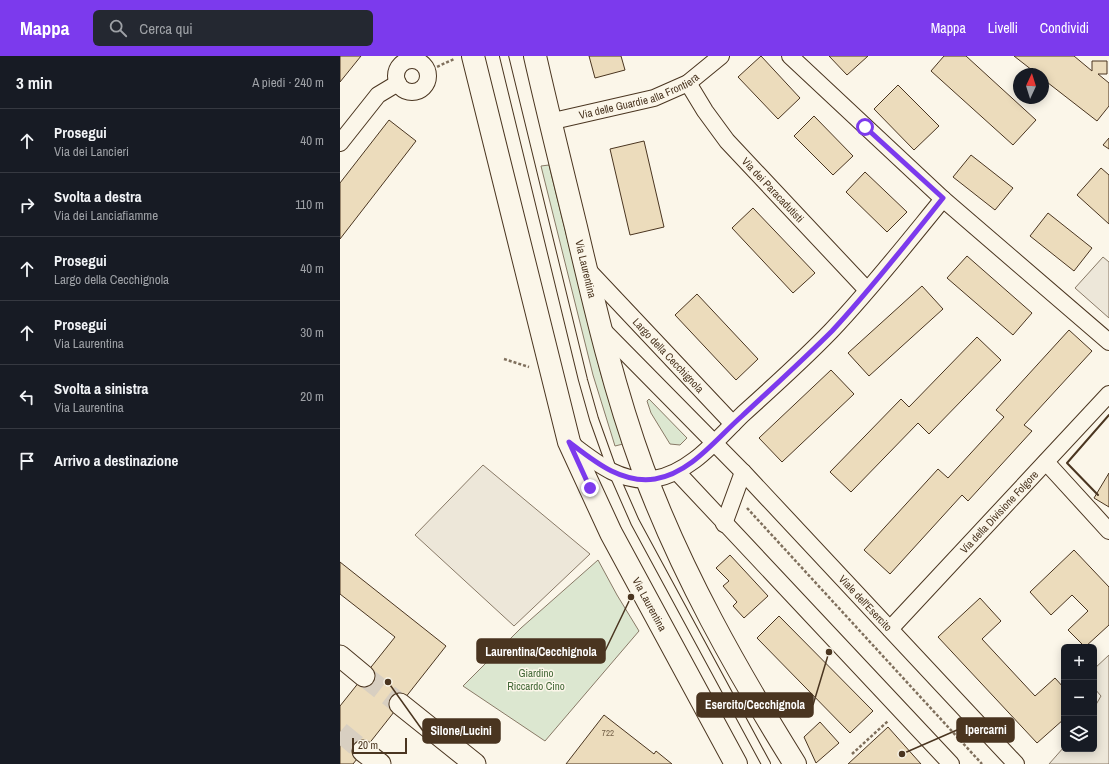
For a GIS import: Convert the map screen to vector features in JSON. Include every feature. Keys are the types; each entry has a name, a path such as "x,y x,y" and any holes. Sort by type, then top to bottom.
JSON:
{"main road":[{"name":"Via Laurentina","path":"535,56 600,327 624,414 647,479 678,552 716,628 786,758"},
{"name":"Via Laurentina","path":"464,57 569,442 611,533 735,762"}],"street":[{"name":"Via delle Guardie alla Frontiera","path":"550,122 638,102 676,89 688,83 721,56"},
{"path":"790,56 943,198 1109,342"},
{"path":"406,61 417,61 425,66 428,71 429,76 425,86 416,92 405,90 398,83 398,68 406,61"},
{"path":"340,143 378,96 398,83"},
{"name":"Via dei Paracadutisti","path":"688,83 704,111 727,141 867,290"},
{"path":"569,442 613,472 637,479 668,476 677,472 713,443 827,335 867,290 943,198"},
{"name":"Largo della Cecchignola","path":"585,266 733,424"},
{"path":"600,327 713,443"},
{"name":"Via della Divisione Folgore","path":"890,629 1109,394"},
{"name":"Viale dell'Esercito","path":"713,443 743,472 1016,764"},
{"path":"1046,462 1109,531"},
{"path":"677,472 724,524 951,764"},
{"path":"724,524 743,472"},
{"path":"340,656 364,676"},
{"path":"400,704 475,764"},
{"path":"363,751 380,764"}],"lane":[{"path":"504,56 583,380 596,424 613,472 642,535 766,764"}],"path":[{"path":"428,71 464,57"},
{"path":"504,359 531,367"},
{"name":"Viale dell'Esercito","path":"735,494 982,764"},
{"path":"852,754 889,720"}],"green space":[{"path":"549,165 601,374 623,444 615,446 593,375 541,166"},
{"path":"649,399 687,438 680,445 670,444 651,413 647,401"},
{"name":"Giardino Riccardo Cino","path":"598,560 639,631 545,741 463,686 521,628"}],"shaded area":[{"path":"1103,257 1109,262 1109,318 1075,288"},
{"path":"483,465 590,554 514,626 415,535"},
{"path":"1109,655 1109,764 1049,764 1061,750 1061,752 1097,752 1097,703 1101,696 1097,691 1097,666"}],"building":[{"path":"340,56 361,56 340,82"},
{"path":"589,56 621,56 625,70 595,78"},
{"path":"761,56 800,98 778,119 738,77"},
{"path":"829,56 868,56 847,75"},
{"path":"944,56 966,56 1013,99 1013,104 1018,104 1036,120 1013,145 931,71"},
{"path":"1014,56 1074,56 1092,71 1092,61 1107,61 1107,74 1098,74 1109,83 1109,106 1097,121 1049,84 1049,68 1029,68"},
{"path":"898,85 939,126 914,150 874,109"},
{"path":"814,116 853,156 833,175 794,136"},
{"path":"389,120 416,141 340,239 340,183"},
{"path":"1109,138 1109,149 1103,145"},
{"path":"644,141 664,227 630,235 610,149"},
{"path":"971,155 1013,188 995,210 953,177"},
{"path":"1101,168 1109,175 1109,224 1077,195"},
{"path":"865,172 907,212 887,232 846,192"},
{"path":"753,208 815,273 793,293 732,228"},
{"path":"1048,213 1092,248 1074,271 1030,236"},
{"path":"967,256 1032,313 1013,335 947,278"},
{"path":"922,286 943,309 869,376 848,353"},
{"path":"697,294 758,359 736,380 675,315"},
{"path":"1069,330 1092,351 1024,425 1032,431 968,501 962,495 890,574 864,550 938,469 948,478 1004,417 996,410"},
{"path":"977,337 1001,360 929,434 918,423 851,492 830,472 901,399 909,407"},
{"path":"831,370 854,394 782,462 759,438"},
{"path":"1109,473 1109,507 1094,498"},
{"path":"1074,550 1109,587 1109,625 1088,644 1082,644 1068,630 1088,611 1072,595 1051,615 1030,592"},
{"path":"730,555 768,596 744,618 733,606 737,602 723,586 729,581 716,568"},
{"path":"340,562 446,646 353,764 340,764 340,706 395,637 340,594"},
{"path":"980,598 1001,621 982,639 1035,696 1055,678 1061,685 1061,722 1037,743 938,637"},
{"path":"779,616 873,711 850,733 757,638"},
{"path":"604,715 654,754 656,751 672,764 566,764"},
{"path":"820,722 839,743 816,763 804,737"},
{"path":"888,727 921,764 848,764"}],"tunnel":[{"path":"364,676 400,704"},
{"path":"340,732 363,751"}],"wall":[{"path":"1098,495 1067,463 1109,415"}],"place":[{"name":"Laurentina/Cecchignola","path":"631,597"},
{"name":"Esercito/Cecchignola","path":"829,652"},
{"name":"Silone/Lucini","path":"388,682"},
{"name":"Ipercarni","path":"902,754"}],"route":[{"path":"590,488 569,442 608,470 620,475 637,479 653,479 668,476 677,472 698,457 831,331 888,266 943,198 865,127"}]}
